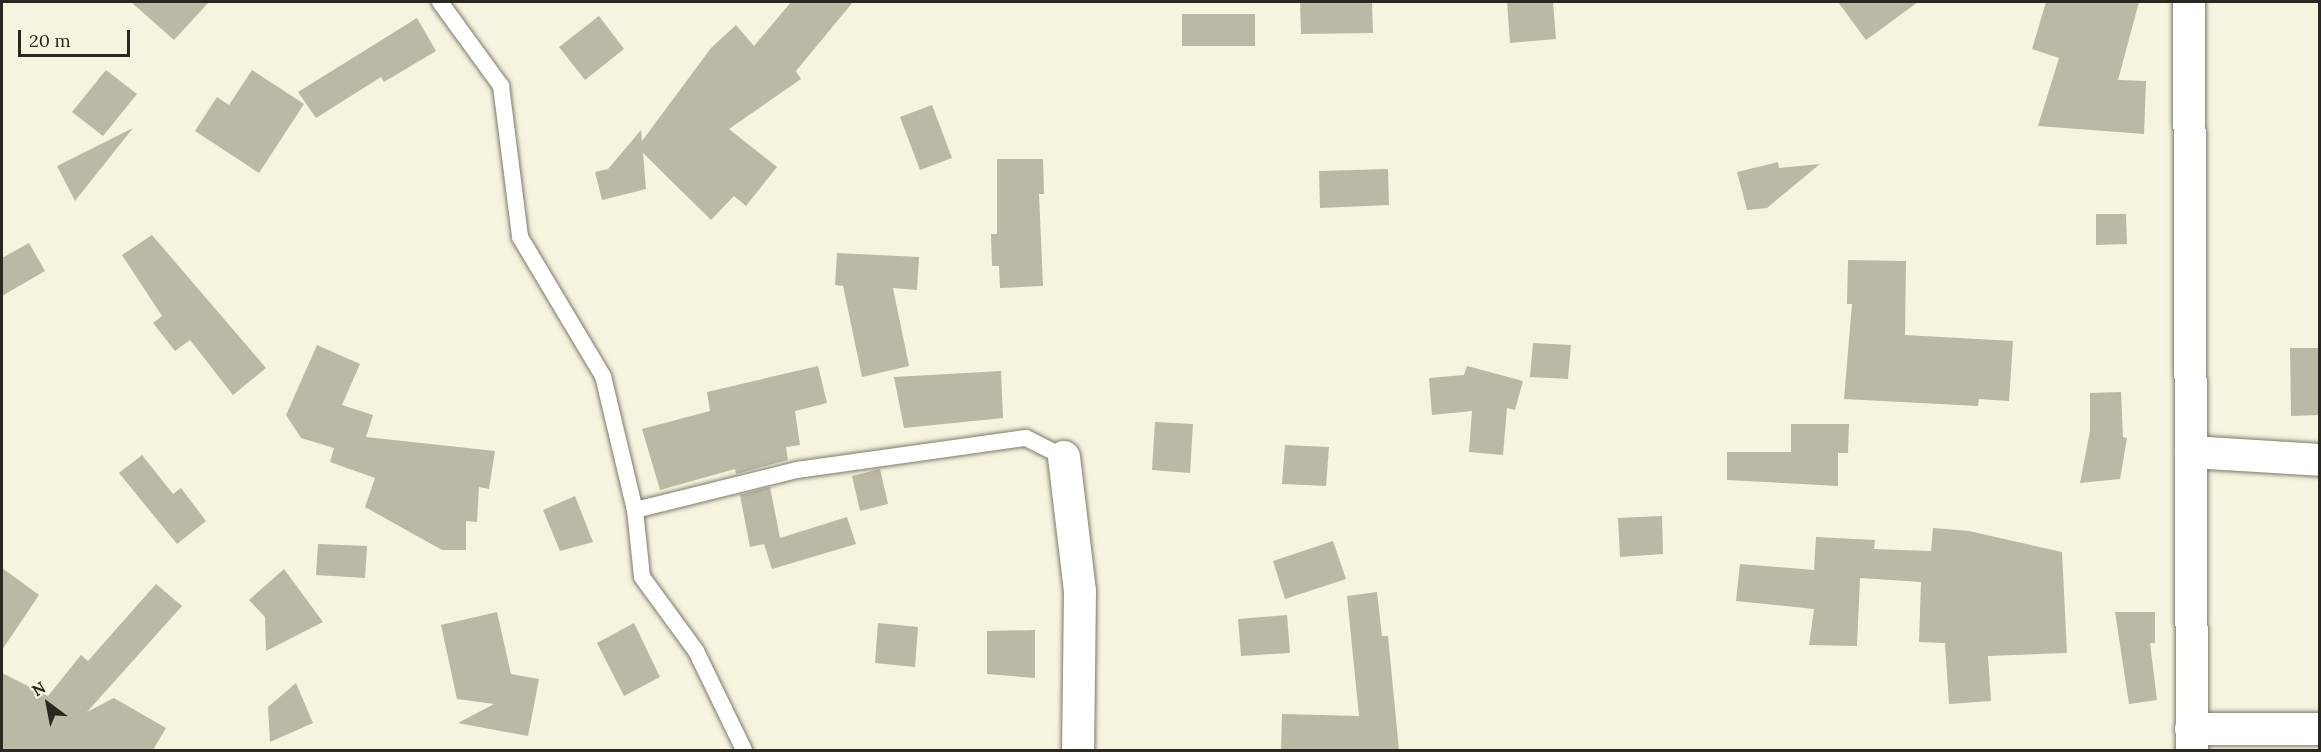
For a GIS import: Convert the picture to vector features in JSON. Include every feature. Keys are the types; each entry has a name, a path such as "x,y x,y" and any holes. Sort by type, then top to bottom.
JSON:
{"street":[{"path":"2188,2 2191,740 2319,729"},
{"path":"2191,452 2319,459"},
{"path":"1064,457 1080,592 1078,750"}],"lane":[{"path":"440,2 501,86 520,237 603,376 635,510 642,577 696,651 744,750"},
{"path":"635,510 797,470 1026,438 1064,457"}],"building":[{"path":"131,2 209,2 174,40"},
{"path":"791,2 853,2 796,71 801,79 729,129 777,167 746,206 734,196 711,220 643,153 646,189 602,200 595,172 608,169 641,130 642,141 711,48 736,25 754,46"},
{"path":"1300,2 1372,2 1373,33 1301,34"},
{"path":"1507,2 1553,2 1556,39 1510,43"},
{"path":"1838,2 1918,2 1866,40"},
{"path":"2046,2 2139,2 2118,80 2146,81 2144,134 2038,126 2059,58 2032,49"},
{"path":"1182,14 1255,14 1255,46 1182,46"},
{"path":"599,16 624,49 585,80 559,47"},
{"path":"417,18 436,51 384,82 381,77 316,118 298,92"},
{"path":"106,70 137,94 103,136 72,112"},
{"path":"252,70 304,104 259,173 195,131 217,97 229,105"},
{"path":"932,105 952,158 920,170 900,117"},
{"path":"133,128 75,201 57,166"},
{"path":"997,159 1043,159 1044,194 1039,194 1043,286 1000,288 999,266 992,266 991,234 997,234"},
{"path":"1778,162 1779,168 1820,164 1767,208 1747,210 1737,172"},
{"path":"1388,169 1389,205 1320,208 1319,171"},
{"path":"2096,214 2126,214 2127,244 2096,245"},
{"path":"152,235 266,368 233,395 190,340 175,351 153,323 162,316 122,255"},
{"path":"29,243 45,271 2,296 2,258"},
{"path":"837,253 919,257 917,290 893,288 909,366 862,377 843,286 835,285"},
{"path":"1848,260 1906,261 1905,335 2013,341 2009,401 1979,399 1978,406 1844,399 1852,304 1847,304"},
{"path":"1533,343 1571,345 1568,379 1530,377"},
{"path":"317,345 360,364 342,405 373,415 366,437 495,451 489,489 479,487 477,522 466,521 466,550 442,550 365,507 375,478 330,462 334,448 301,438 286,415"},
{"path":"2290,348 2319,348 2319,415 2291,416"},
{"path":"818,366 827,403 795,411 800,445 786,447 788,460 736,474 735,469 660,490 642,429 710,411 707,392"},
{"path":"1467,366 1523,381 1515,410 1507,408 1503,455 1469,452 1472,411 1432,415 1429,378 1464,375"},
{"path":"1001,371 1003,418 904,428 894,377"},
{"path":"2121,392 2123,437 2127,438 2120,479 2080,483 2090,431 2090,393"},
{"path":"1155,422 1193,424 1190,473 1152,470"},
{"path":"1791,424 1849,424 1848,453 1838,453 1838,486 1727,480 1727,452 1791,452"},
{"path":"1285,445 1329,447 1326,486 1282,484"},
{"path":"142,455 173,494 181,488 206,521 177,544 119,473"},
{"path":"880,469 888,504 860,511 852,476"},
{"path":"770,487 780,538 847,517 856,544 772,569 764,544 750,547 740,495"},
{"path":"575,496 593,542 560,551 543,510"},
{"path":"1662,516 1663,554 1620,557 1618,518"},
{"path":"1933,528 1969,531 2062,552 2067,653 1988,656 1991,701 1949,704 1945,643 1919,642 1921,582 1860,578 1857,646 1809,645 1814,609 1736,601 1740,564 1814,570 1816,537 1875,540 1874,549 1931,551"},
{"path":"1333,541 1346,579 1285,599 1273,561"},
{"path":"318,544 367,546 365,578 316,575"},
{"path":"2,568 39,595 2,650"},
{"path":"284,569 323,622 266,651 265,617 249,600"},
{"path":"156,584 182,606 87,712 114,698 166,728 153,750 2,750 2,673 48,696 81,655 88,661"},
{"path":"1377,592 1382,636 1388,636 1399,750 1281,750 1282,714 1359,716 1347,596"},
{"path":"497,612 511,674 539,679 528,736 458,723 494,704 457,699 441,625"},
{"path":"2115,612 2155,612 2155,643 2150,643 2157,700 2129,704"},
{"path":"1287,615 1290,653 1241,656 1238,619"},
{"path":"634,623 660,677 624,696 597,643"},
{"path":"878,623 918,627 915,667 875,663"},
{"path":"1035,630 1035,678 987,674 987,631"},
{"path":"296,683 313,723 270,742 268,707"}]}
